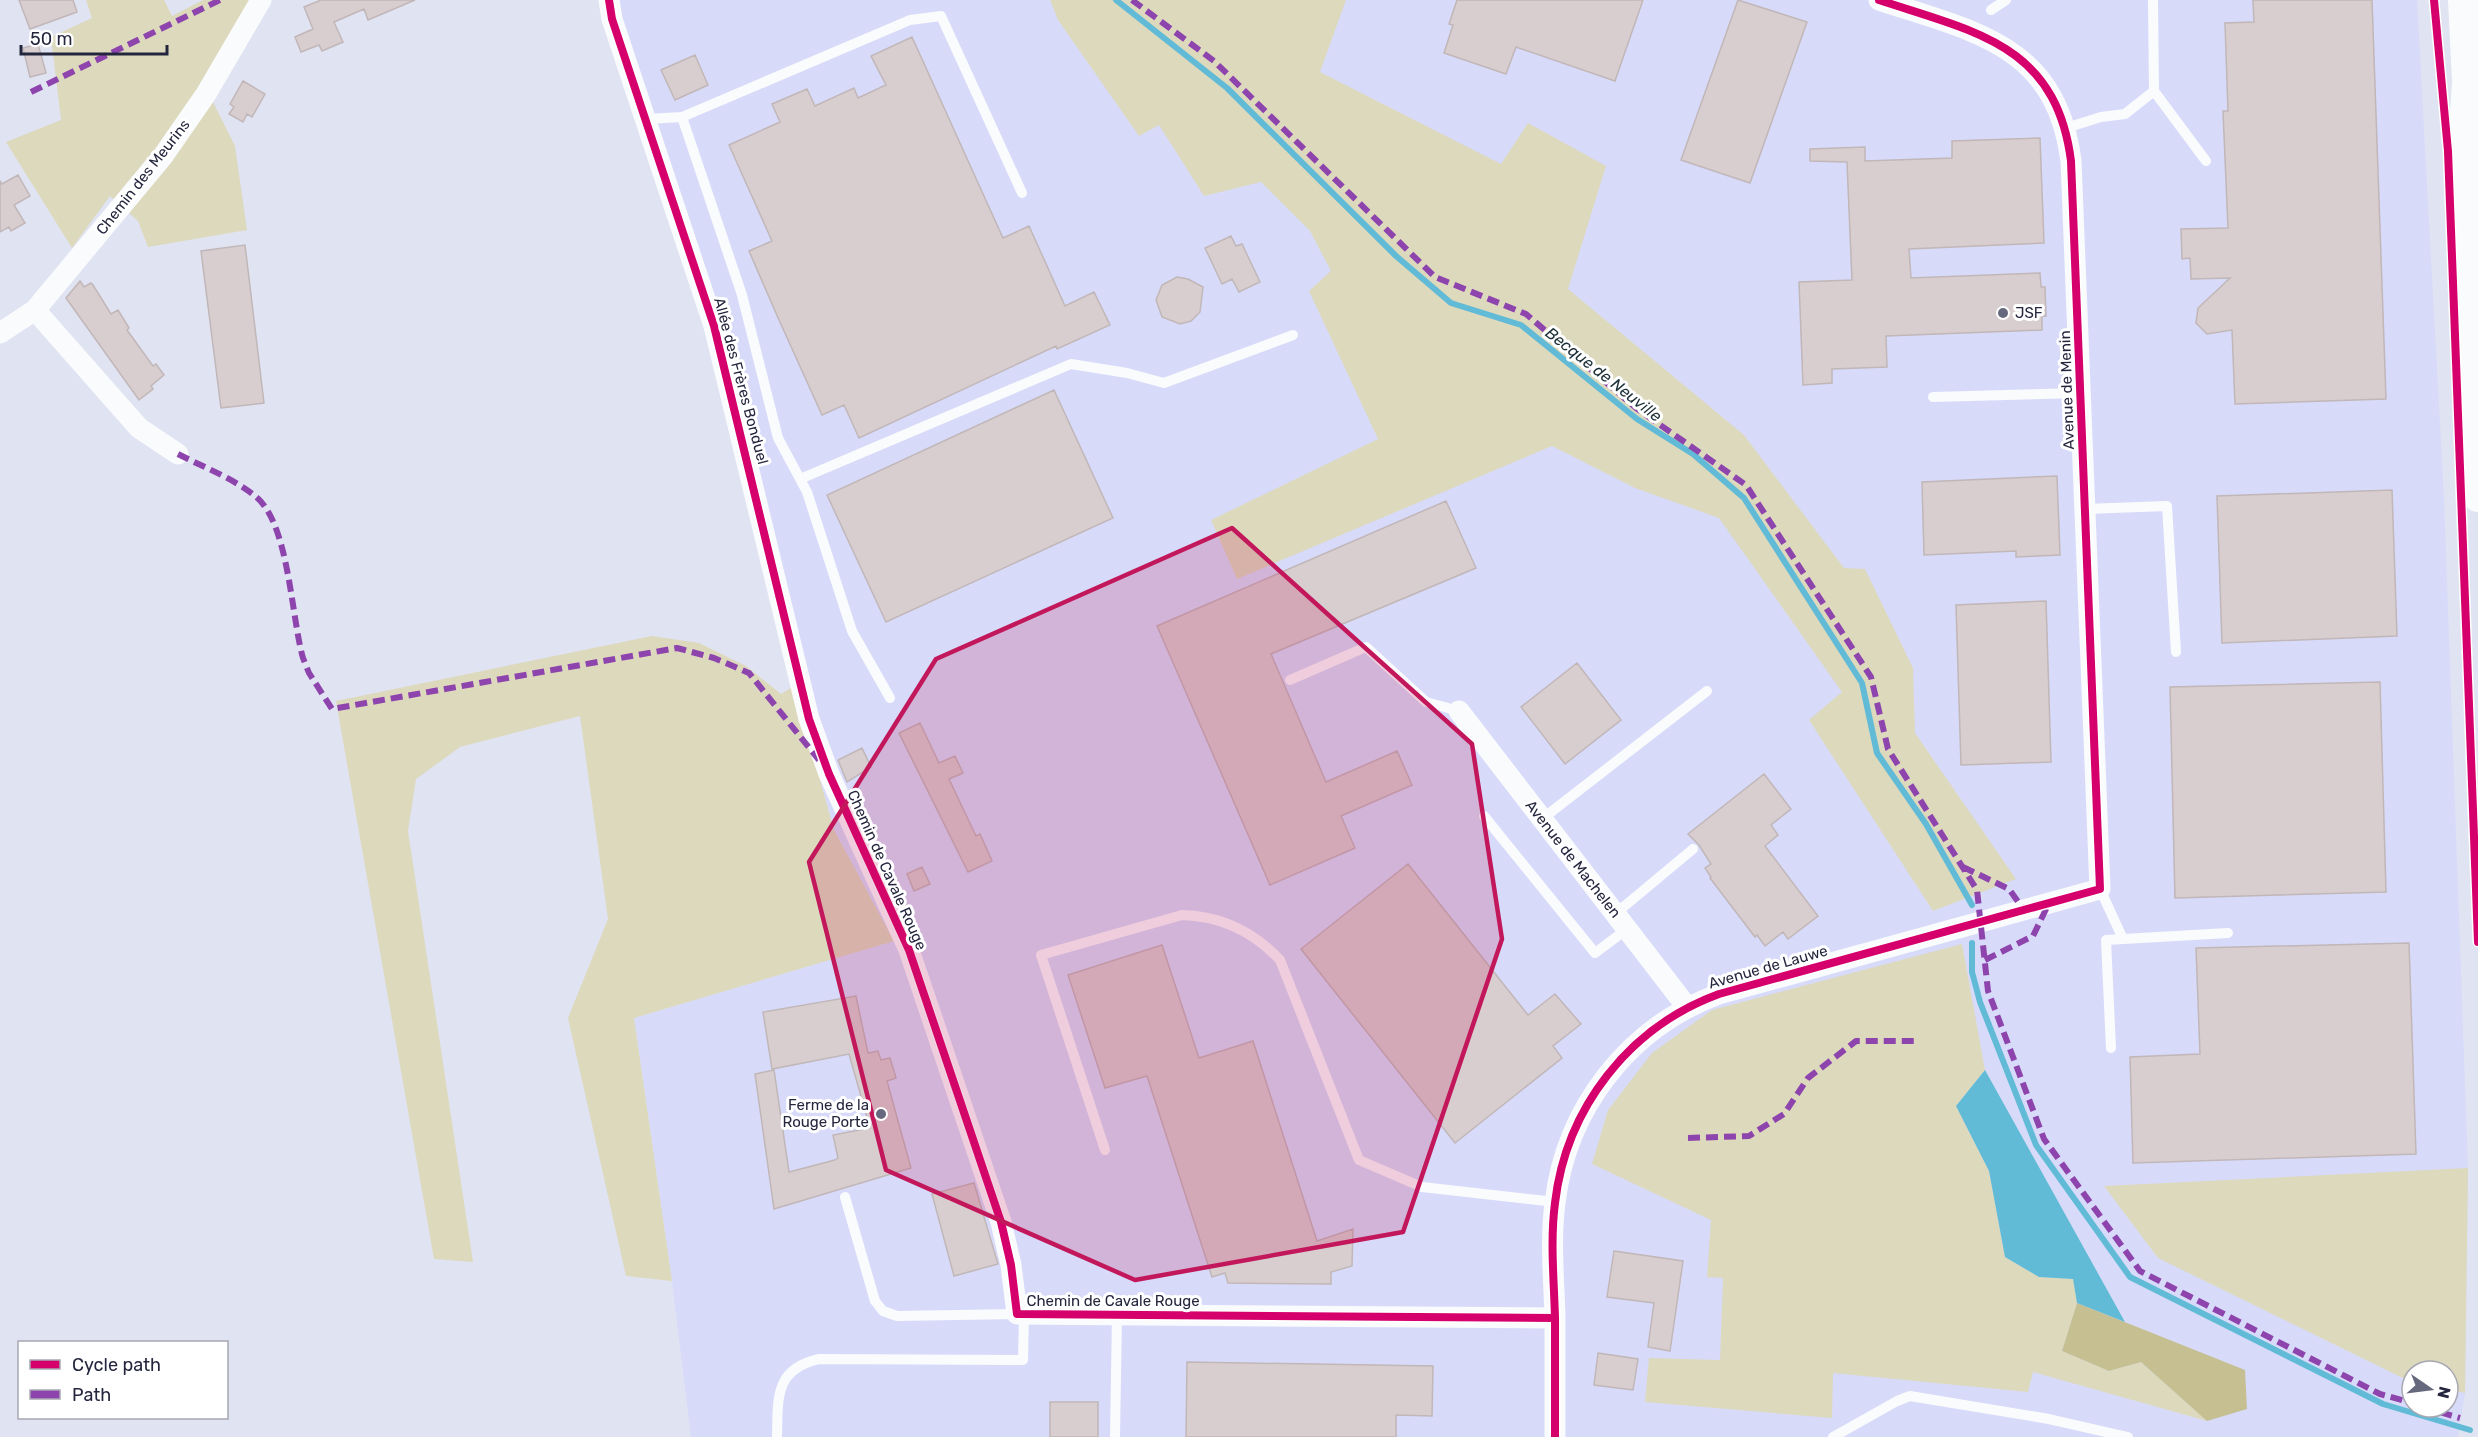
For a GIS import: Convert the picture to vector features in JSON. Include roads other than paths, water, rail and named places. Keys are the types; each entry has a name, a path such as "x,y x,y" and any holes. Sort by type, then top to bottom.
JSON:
{"main road":[{"path":"2449,0 2458,82 2464,113"},
{"path":"2463,0 2467,82 2464,113 2478,497"}],"street":[{"name":"Chemin des Meurins","path":"0,333 35,310 177,138 261,0"},
{"name":"Allée des Frères Bonduel","path":"609,0 612,19 714,326 803,698 829,774"},
{"name":"Avenue de Menin","path":"1891,2 1972,31 2022,58 2052,94 2066,128 2071,160 2100,889"},
{"path":"35,310 139,428 177,454"},
{"name":"Avenue de Machelen","path":"1459,711 1687,1007"},
{"name":"Chemin de Cavale Rouge","path":"829,774 909,950 1001,1222 1020,1314 1555,1318"},
{"name":"Avenue de Lauwe","path":"1555,1318 1555,1202 1567,1148 1582,1114 1602,1082 1636,1043 1687,1007 1719,994 2100,889"},
{"path":"1555,1318 1555,1437"}],"lane":[{"path":"1991,10 2006,0"},
{"path":"2153,0 2154,91 2206,161"},
{"path":"646,119 682,117 910,20 941,16 1022,193"},
{"path":"2066,128 2101,117 2125,114 2154,91"},
{"path":"682,117 742,295 778,438 807,492 852,631 890,698"},
{"path":"800,479 1071,363 1127,373 1164,383 1293,335"},
{"path":"1934,397 2080,393"},
{"path":"2085,509 2167,506 2176,652"},
{"path":"1290,680 1366,647 1426,702 1459,711"},
{"path":"1542,819 1707,691"},
{"path":"1484,816 1595,953 1621,922 1693,849"},
{"path":"2100,889 2122,939"},
{"path":"1105,1150 1041,955 1182,915 1200,915 1222,920 1243,929 1268,947 1280,960 1359,1160 1422,1187 1555,1202"},
{"path":"2111,1048 2106,940 2228,933"},
{"path":"777,1437 779,1389 786,1376 804,1362 819,1359 1023,1360 1020,1314 897,1316 884,1311 875,1301 844,1197"},
{"path":"1115,1437 1117,1314"},
{"path":"1833,1437 1910,1396 2049,1419 2128,1437"}],"water":[{"path":"1985,1070 2125,1322 2077,1303 2073,1279 2039,1277 2005,1257 1989,1171 1956,1106"}],"waterway":[{"name":"Becque de Neuville","path":"1116,0 1227,88 1396,256 1451,303 1521,325 1637,419 1693,454 1744,498 1862,683 1877,753 1926,824 1972,905"},
{"path":"1972,943 1972,972 1980,1002 2036,1145 2130,1277 2383,1404 2470,1430"}],"place":[{"name":"JSF","path":"2003,313"},
{"name":"Ferme de la Rouge Porte","path":"881,1114"}]}
